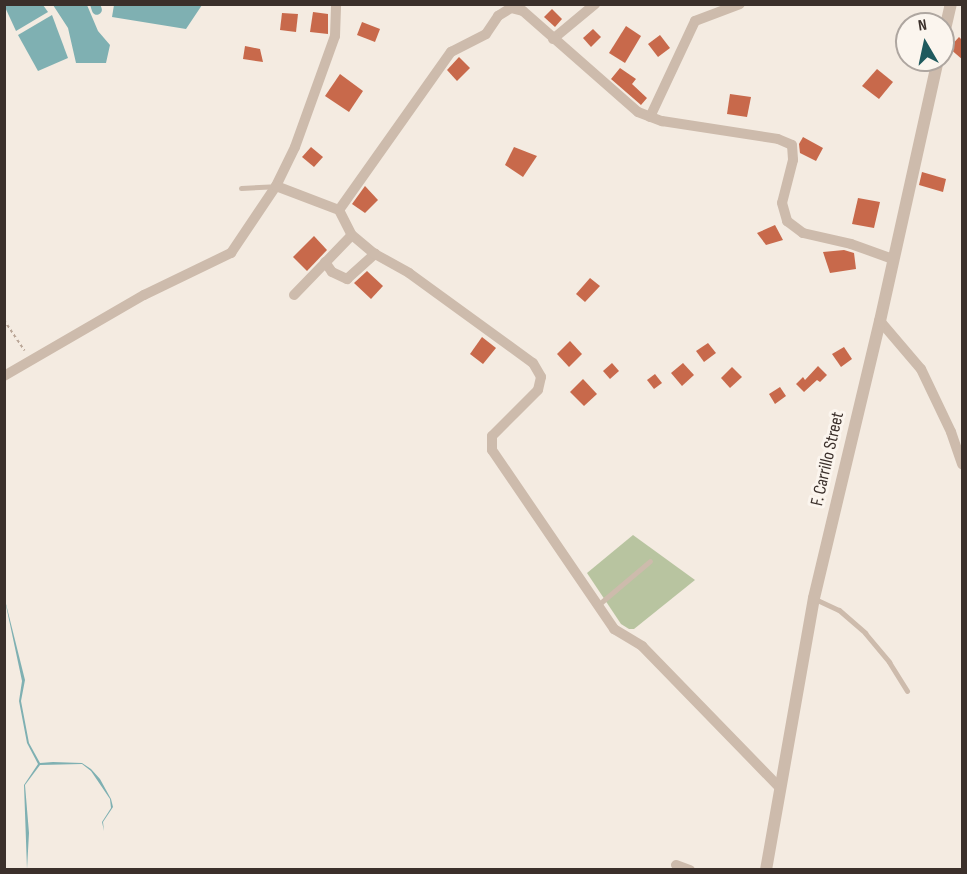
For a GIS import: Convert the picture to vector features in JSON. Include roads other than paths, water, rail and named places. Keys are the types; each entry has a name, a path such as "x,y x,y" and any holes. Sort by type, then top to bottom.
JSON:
{"street":[{"path":"4,376 32,362 144,295 231,253 276,186 295,147 335,36 336,4"},
{"path":"553,39 595,4"},
{"path":"650,117 695,21 740,4"},
{"path":"339,210 451,52 486,34 498,16 512,9 523,11 638,112 662,121 778,139 792,145 793,160 782,203 787,221 802,233 851,244 893,259"},
{"name":"F. Carrillo Street","path":"766,870 814,598 880,321 935,72"},
{"path":"276,186 339,210 352,235 375,254 409,273 533,363 541,376 538,390 492,436 492,450 614,629 642,646 780,788"},
{"path":"294,295 352,235"},
{"path":"325,262 332,272 347,279 375,254"},
{"path":"880,321 921,369 951,432 963,464"},
{"path":"676,865 690,870"}],"lane":[{"path":"241,188 276,186"},
{"path":"597,606 650,561"},
{"path":"814,598 839,610 866,633 889,662 907,691"}],"water":[{"path":"114,4 202,5 186,29 112,17"},
{"path":"4,5 43,5 48,12 16,31"},
{"path":"53,5 87,5 98,31 110,45 106,63 76,63 68,28"},
{"path":"52,15 68,58 38,71 18,35"},
{"path":"4,596 25,680 21,701 29,743 40,763 82,763 91,769 100,779 111,799 113,807 103,822 104,831 102,822 111,808 110,799 91,771 82,764 40,765 25,785 29,833 27,869 24,785 38,764 27,743 19,701 22,681"}],"waterway":[{"path":"95,4 97,10"}]}
